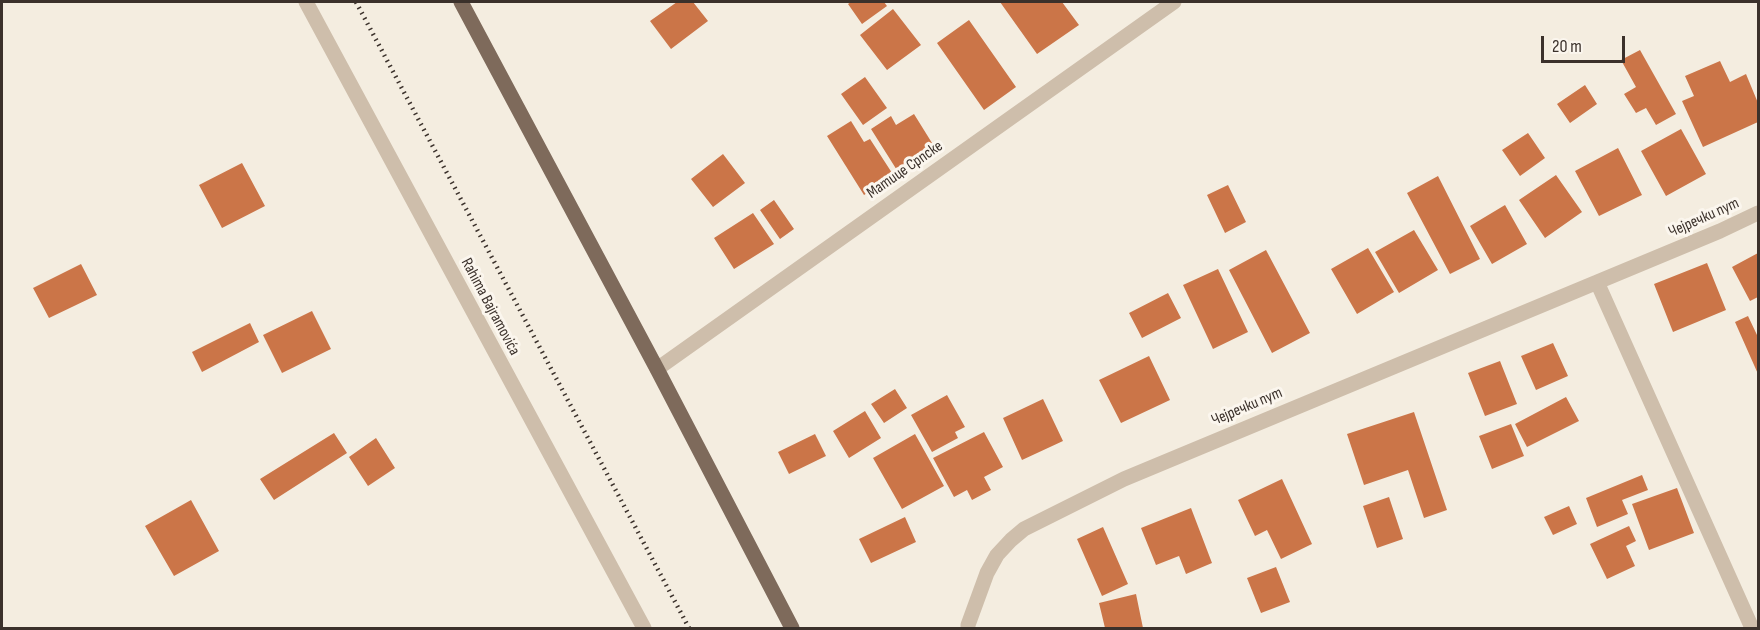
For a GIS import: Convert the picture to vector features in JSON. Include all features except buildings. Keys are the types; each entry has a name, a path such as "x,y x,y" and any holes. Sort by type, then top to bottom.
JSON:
{"main road":[{"path":"461,2 792,628"}],"street":[{"name":"Rahima Bajramovića","path":"306,2 644,628"},
{"name":"Матице Српске","path":"657,369 1174,2"},
{"name":"Чејречки пут","path":"967,627 987,573 997,555 1024,529 1124,479 1758,213"},
{"path":"1597,282 1752,628"}],"railway":[{"path":"356,2 689,628"}]}
